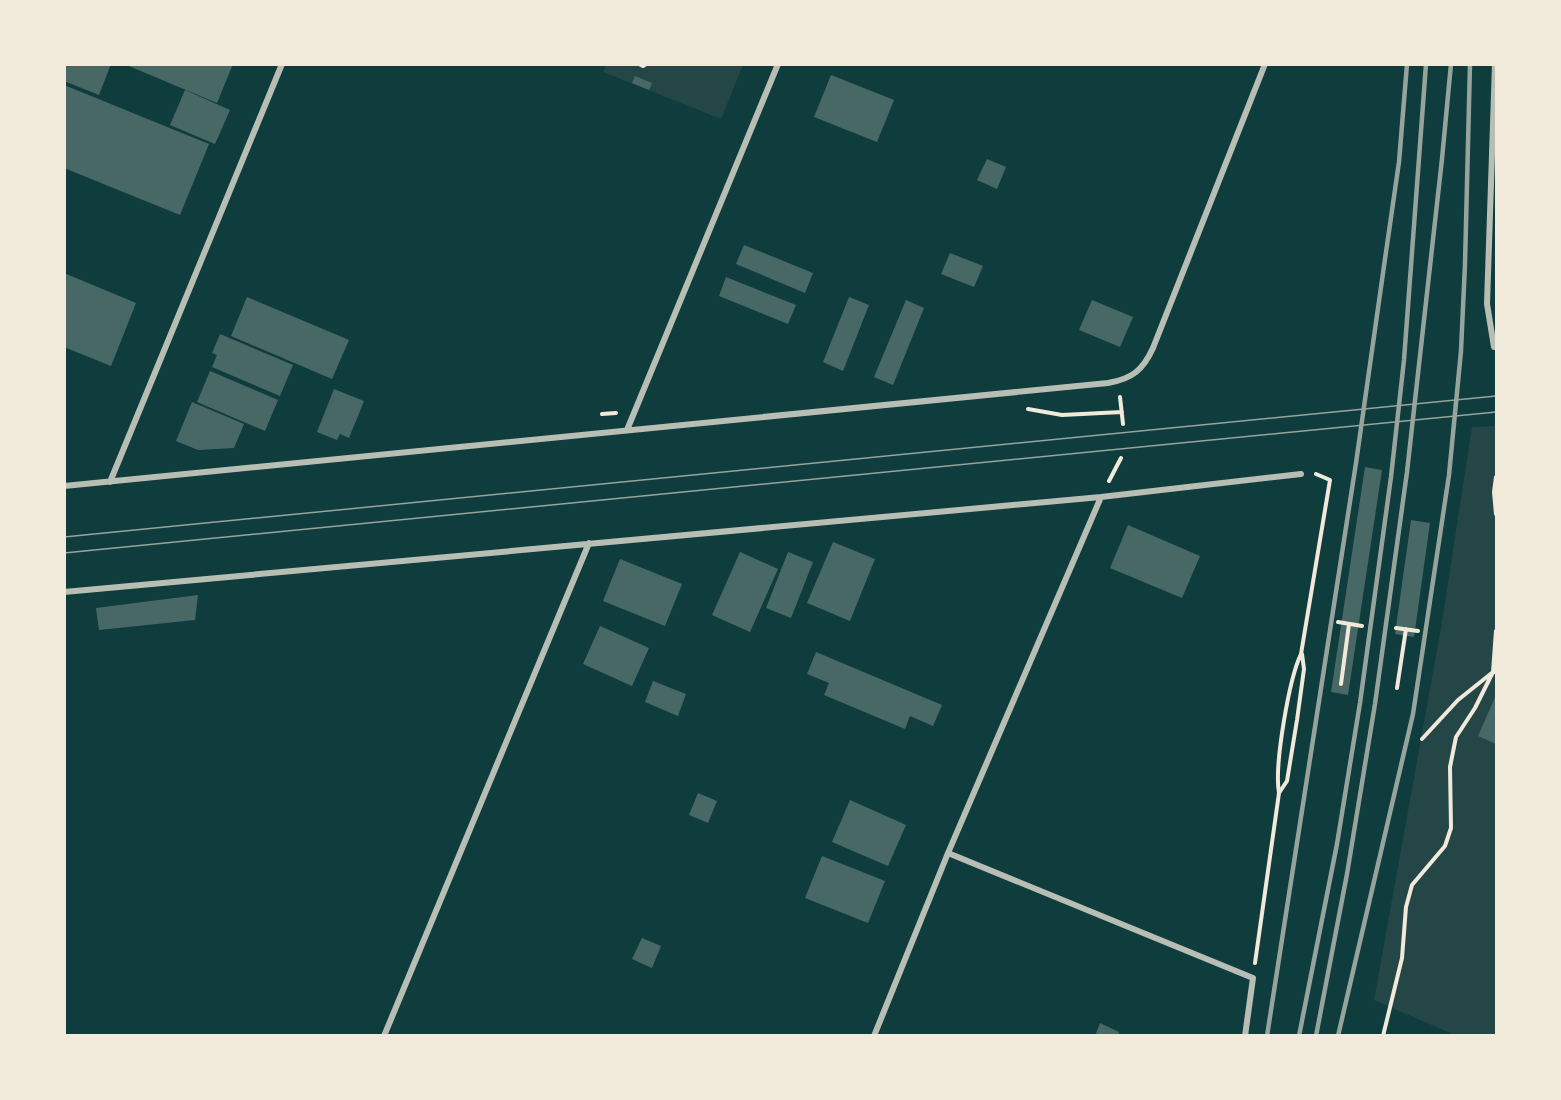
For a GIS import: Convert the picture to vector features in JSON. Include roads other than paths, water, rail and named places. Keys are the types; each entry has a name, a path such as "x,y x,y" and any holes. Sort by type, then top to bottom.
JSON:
{"street":[{"path":"110,483 282,64"},
{"path":"627,430 778,64"},
{"path":"64,486 1014,392 1118,381 1132,377 1141,370 1153,348 1265,64"},
{"path":"1495,64 1487,304 1494,347 1497,347"},
{"path":"65,593 1101,497 1301,474"},
{"path":"874,1035 948,853 1101,497"},
{"path":"384,1035 589,543"},
{"path":"948,853 1253,978 1245,1035"}],"tram line":[{"path":"64,537 1496,396"},
{"path":"64,553 1496,412"}],"railway":[{"path":"1267,1036 1356,463 1399,162 1407,64"},
{"path":"1299,1036 1337,844 1360,703 1391,477 1404,360 1426,64"},
{"path":"1316,1036 1347,874 1375,704 1407,472 1451,64"},
{"path":"1338,1036 1413,714 1449,475 1461,351 1470,64"}]}
